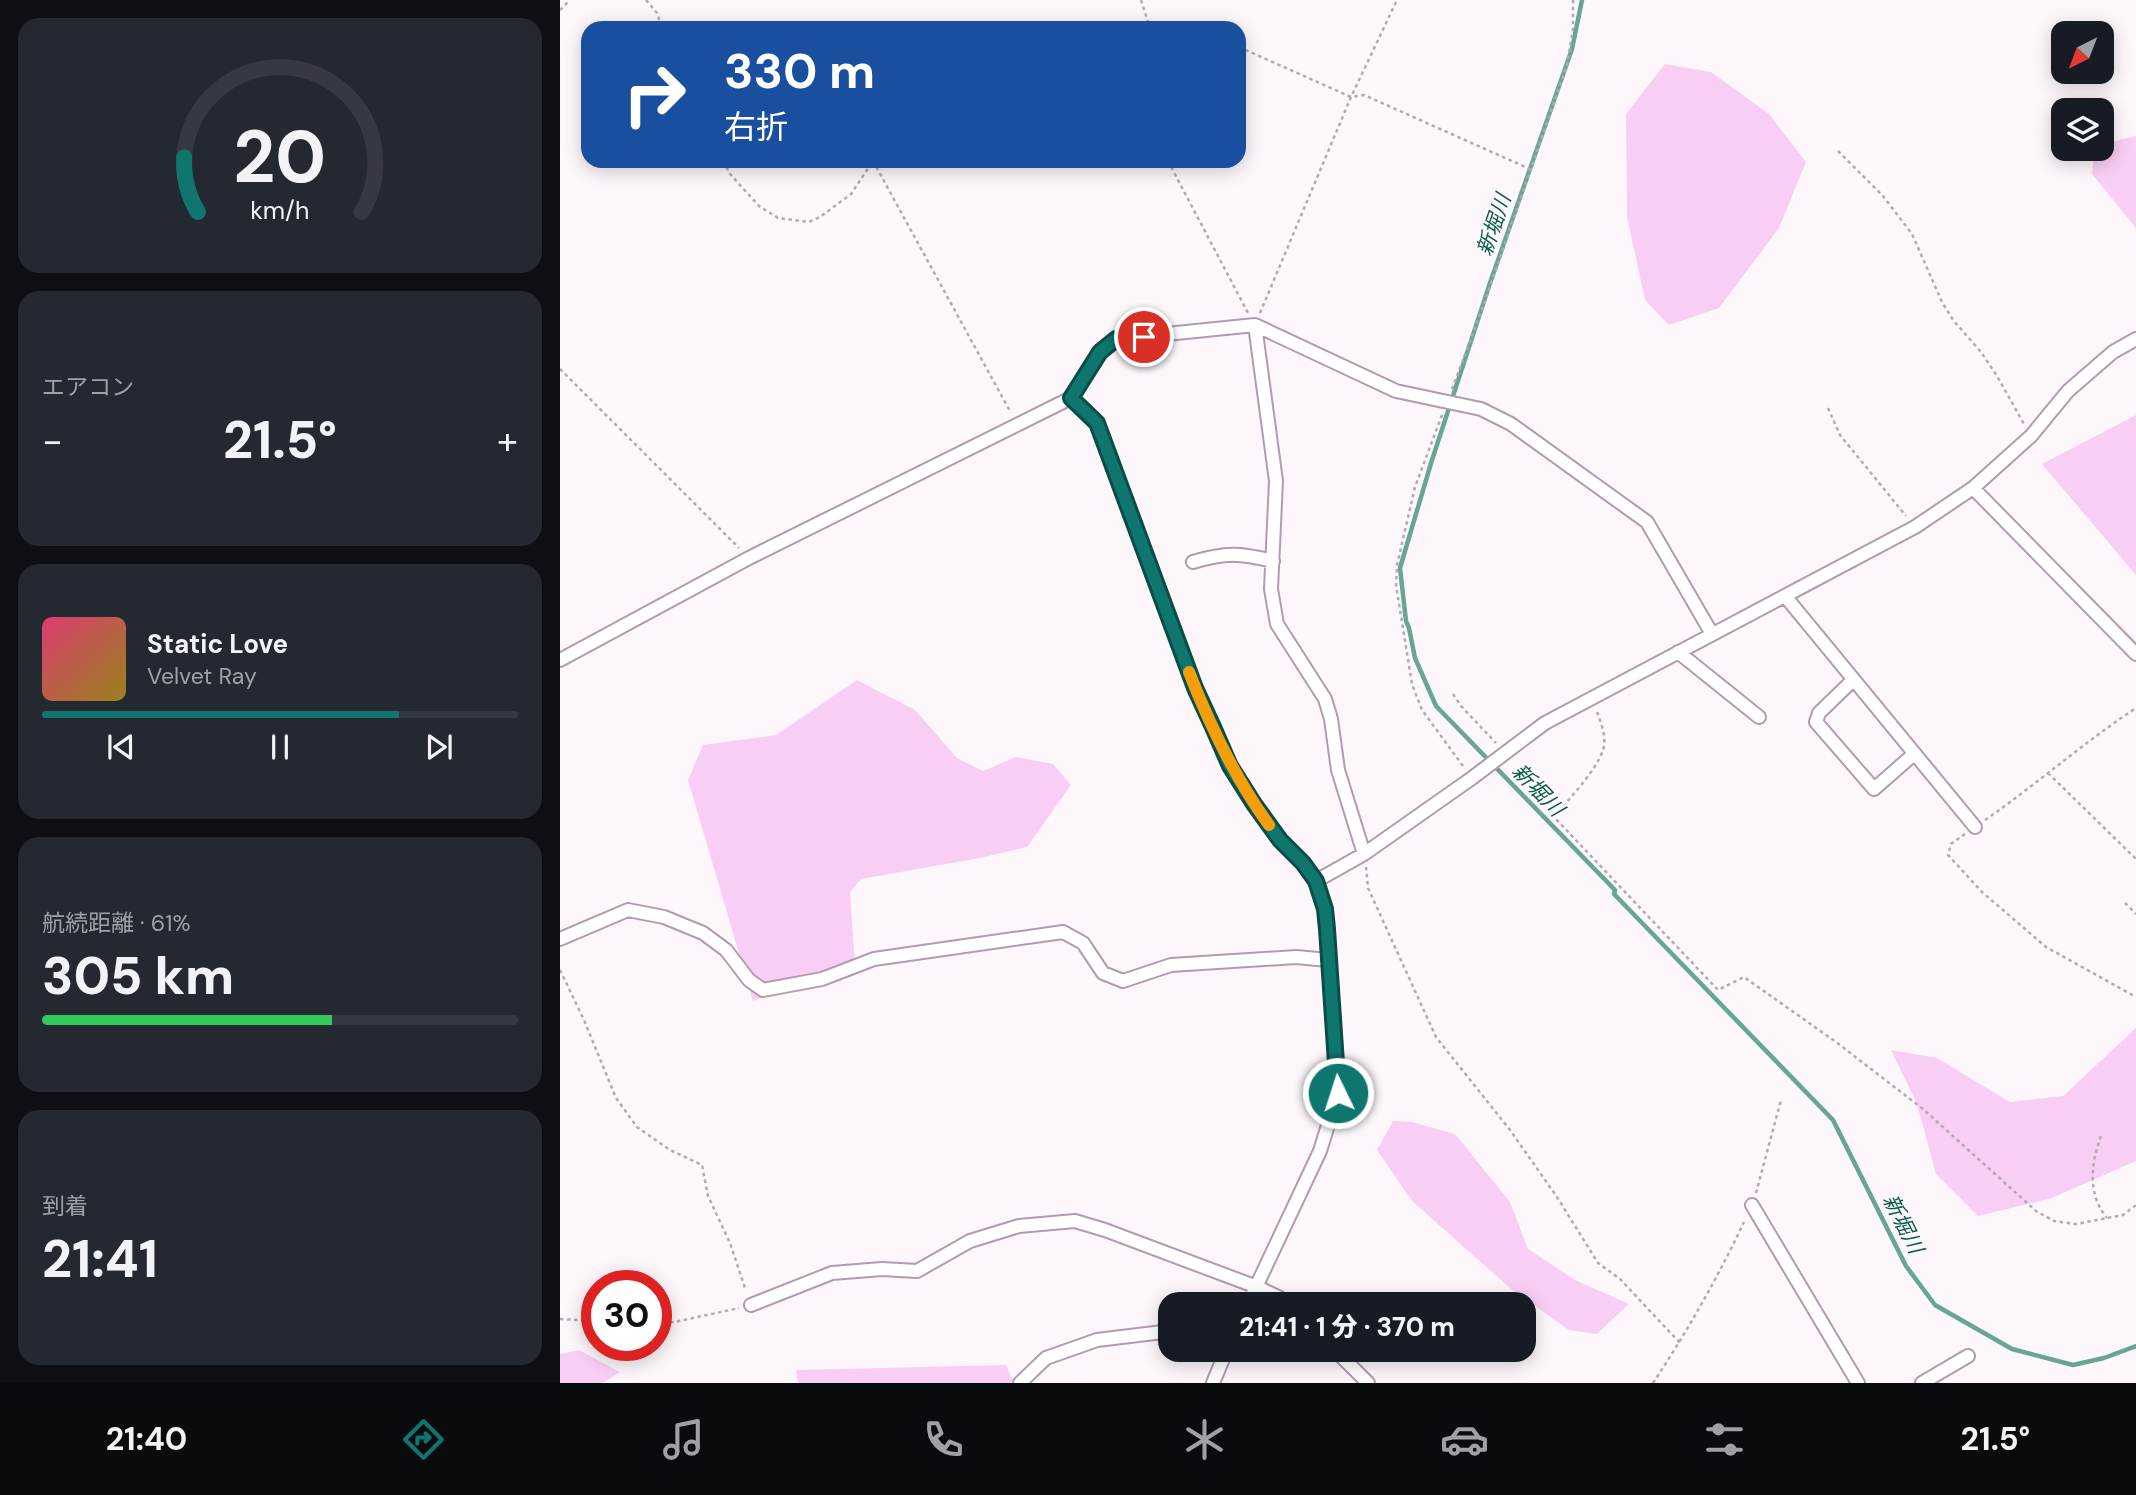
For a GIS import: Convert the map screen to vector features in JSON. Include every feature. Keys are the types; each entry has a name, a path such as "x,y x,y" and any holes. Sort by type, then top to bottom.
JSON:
{"street":[{"path":"1255,326 1276,481 1271,589 1277,624 1325,699 1331,719 1338,770 1364,854"},
{"path":"560,660 749,558 1071,398 1100,352 1116,339 1255,326 1396,391 1481,409 1511,424 1647,522 1712,635"},
{"path":"1316,881 1364,854 1545,723 1915,527 1973,488 2031,436 2068,391 2113,352 2136,339"},
{"path":"1071,398 1097,423 1195,688 1230,766 1280,840 1303,863 1316,881 1325,909 1338,1093 1320,1151 1254,1292"},
{"path":"1973,488 2136,654"},
{"path":"1193,562 1210,557 1242,554 1273,561"},
{"path":"1785,596 1975,827"},
{"path":"1678,652 1759,718"},
{"path":"1853,680 1819,713 1816,722 1874,789 1914,754"},
{"path":"560,939 628,910 664,917 703,933 726,950 749,981 763,990 822,979 874,959 1063,932 1083,943 1103,973 1123,981 1171,965 1296,957 1328,960"},
{"path":"1752,1205 1857,1383"},
{"path":"751,1305 832,1273 881,1269 917,1271 970,1241 1019,1226 1075,1221 1267,1292"},
{"path":"1020,1383 1046,1358 1097,1340 1158,1333"},
{"path":"1922,1383 1968,1356"},
{"path":"1213,1383 1222,1362"},
{"path":"1347,1362 1368,1383"}],"path":[{"path":"560,10 570,0"},
{"path":"646,0 657,13 660,21"},
{"path":"1140,0 1149,21"},
{"path":"1255,326 1351,97 1397,0"},
{"path":"1472,778 1422,710 1412,684 1396,585 1396,565 1415,487 1567,65 1573,29 1573,0"},
{"path":"1246,50 1351,97 1364,94 1531,170"},
{"path":"1838,151 1883,196 1912,234 1942,302 1997,376 2031,436"},
{"path":"727,168 760,206 778,218 809,222 851,194 868,168"},
{"path":"877,168 1017,424"},
{"path":"1172,168 1255,326"},
{"path":"560,369 749,558"},
{"path":"1828,408 1840,435 1915,527"},
{"path":"1453,694 1505,753"},
{"path":"1592,698 1603,729 1604,749 1584,783 1554,817 1718,990 1744,977 1836,1042 1923,1109 2036,1212 2054,1222 2077,1224 2123,1215 2136,1205"},
{"path":"2136,708 2107,727 2032,788 1951,844 1948,855 1958,868 2018,925 2046,947 2136,997"},
{"path":"2048,773 2136,859"},
{"path":"1364,854 1368,888 1436,1037 1510,1130 1598,1262 1620,1279 1680,1343"},
{"path":"2125,903 2136,914"},
{"path":"560,970 616,1098 638,1127 670,1150 702,1165 708,1196 730,1243 751,1305 672,1322"},
{"path":"1653,1383 1680,1343 1752,1205 1781,1100"},
{"path":"2101,1136 2095,1152 2092,1176 2097,1204 2107,1218"},
{"path":"560,1319 581,1320"}],"shaded area":[{"path":"1665,64 1711,72 1769,114 1806,162 1779,228 1719,308 1669,325 1645,300 1627,217 1626,114"},
{"path":"2136,136 2136,228 2092,174 2094,161 2114,161 2114,141"},
{"path":"2136,415 2136,575 2042,464"},
{"path":"857,680 915,710 957,758 983,771 1016,757 1053,764 1071,785 1027,847 861,879 850,892 855,964 753,1001 688,780 703,745 776,735"},
{"path":"2136,1028 2136,1161 2052,1198 1978,1216 1936,1174 1917,1104 1891,1050 1937,1058 2010,1102 2063,1096"},
{"path":"1393,1121 1412,1122 1455,1134 1510,1202 1528,1249 1575,1280 1629,1304 1597,1334 1569,1330 1536,1307 1536,1292 1516,1292 1510,1288 1412,1201 1377,1150"},
{"path":"579,1350 581,1361 600,1361 620,1372 603,1383 560,1383 560,1354"},
{"path":"1006,1365 1014,1383 798,1383 796,1370"}],"waterway":[{"name":"新堀川","path":"1582,0 1572,49 1490,283 1400,568 1406,621 1415,658 1436,706 1833,1120 1906,1266 1935,1305 2012,1349 2073,1365 2104,1358 2136,1346"}],"slow traffic":[{"path":"1189,672 1230,766 1269,825"}],"route":[{"path":"1144,337 1116,339 1100,352 1071,398 1097,423 1195,688 1230,766 1280,840 1303,863 1316,881 1325,909 1338,1093"}]}
